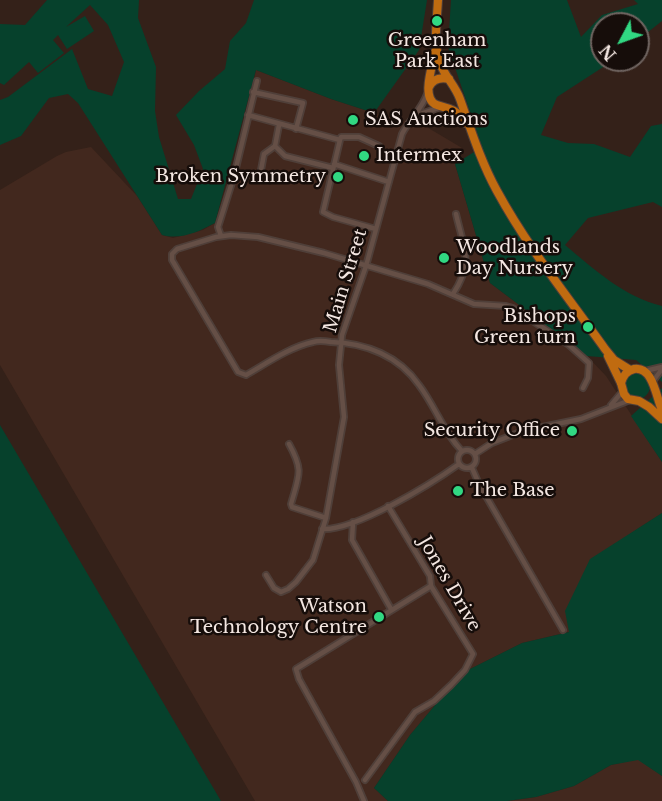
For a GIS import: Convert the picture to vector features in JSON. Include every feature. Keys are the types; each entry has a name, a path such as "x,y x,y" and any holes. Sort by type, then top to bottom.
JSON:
{"highway":[{"path":"438,0 436,45 428,90 434,104 456,112 468,126"},
{"path":"436,45 439,61 456,89 468,126 492,181 518,228 605,349 614,360 630,370"},
{"path":"428,90 430,84 438,78 449,79"},
{"path":"444,106 455,98 456,89"},
{"path":"605,349 621,387 635,401 654,411 662,419"},
{"path":"621,387 624,375 630,370 645,371 653,384 662,410"},
{"path":"635,401 649,396 653,384"}],"street":[{"path":"220,236 218,227 234,176 257,81"},
{"name":"Main Street","path":"266,575 274,588 281,592 297,582 313,560 326,518 344,417 339,364 347,316 366,266 402,134 412,117 423,105 428,90"},
{"path":"253,92 303,103 296,129"},
{"path":"412,117 444,106"},
{"path":"248,116 340,140"},
{"path":"261,170 264,154 275,146 279,125"},
{"path":"376,230 323,212 340,137 359,137 379,146"},
{"path":"275,146 285,156 334,166 389,182"},
{"path":"453,294 466,268 456,214"},
{"path":"462,452 421,387 409,373 395,361 379,352 357,344 315,341 304,344 246,375 238,372 172,261 172,254 177,249 220,236 242,236 287,243 407,277 474,304 513,308 569,345 589,363 588,378 583,388"},
{"path":"645,371 662,368"},
{"path":"653,384 662,368"},
{"path":"609,407 621,387"},
{"path":"475,454 492,443 523,431 581,418 609,407 635,401"},
{"path":"289,444 299,463 292,507 326,518"},
{"path":"472,468 464,468 459,464 458,459 462,452 468,450 475,454"},
{"path":"472,468 476,463 475,454"},
{"path":"322,529 353,522 388,506 459,464"},
{"path":"472,468 563,630"},
{"name":"Jones Drive","path":"365,780 415,712 439,696 465,670 474,654 431,586 430,576 388,506"},
{"path":"353,522 352,540 391,609"},
{"path":"364,801 356,782 299,679 296,669 431,586"}],"shaded area":[{"path":"256,70 331,99 425,126 462,148 455,164 490,283 587,356 606,376 662,462 662,513 630,534 569,632 522,643 462,673 410,735 374,788 388,801 255,801 0,365 0,190 57,156 91,147 137,196 162,235 173,238 203,230 215,223 226,186 234,176"},
{"path":"638,759 662,776 662,801 507,801 536,797 574,786 611,765"}],"green space":[{"path":"47,0 139,0 138,18 156,67 155,111 159,137 178,199 191,199 203,169 194,145 176,115 225,69 230,41 246,23 254,0 427,0 419,50 374,113 256,70 215,223 196,232 176,237 162,235 78,103 68,94 49,98 21,136 0,145 0,100 8,97 72,49 88,89 112,96 124,62 108,25 90,5 66,27 85,16 94,31 67,49 58,35 53,40 64,53 38,73 29,62 4,85 0,83 0,24 25,25"},
{"path":"451,0 567,0 581,37 590,28 590,72 596,72 557,97 541,135 568,143 594,144 630,157 651,126 662,124 662,207 653,202 588,218 565,245 622,289 662,306 662,382 636,360 587,356 490,283 455,164 482,147 448,47"},
{"path":"634,0 662,0 662,21 650,30 650,12 612,12 638,4"},
{"path":"637,373 646,377 650,386 646,395 637,399 628,395 624,386 628,377"},
{"path":"662,388 662,462 631,416"},
{"path":"0,425 221,801 0,801"},
{"path":"662,513 662,776 638,760 611,765 574,786 536,797 507,801 388,801 374,788 410,735 462,673 522,643 569,632 565,611 590,559"}],"place":[{"name":"Greenham Park East","path":"437,21"},
{"name":"SAS Auctions","path":"353,120"},
{"name":"Intermex","path":"364,156"},
{"name":"Broken Symmetry","path":"338,177"},
{"name":"Woodlands Day Nursery","path":"444,258"},
{"name":"Bishops Green turn","path":"588,327"},
{"name":"Security Office","path":"572,431"},
{"name":"The Base","path":"458,491"},
{"name":"Watson Technology Centre","path":"379,617"}]}
